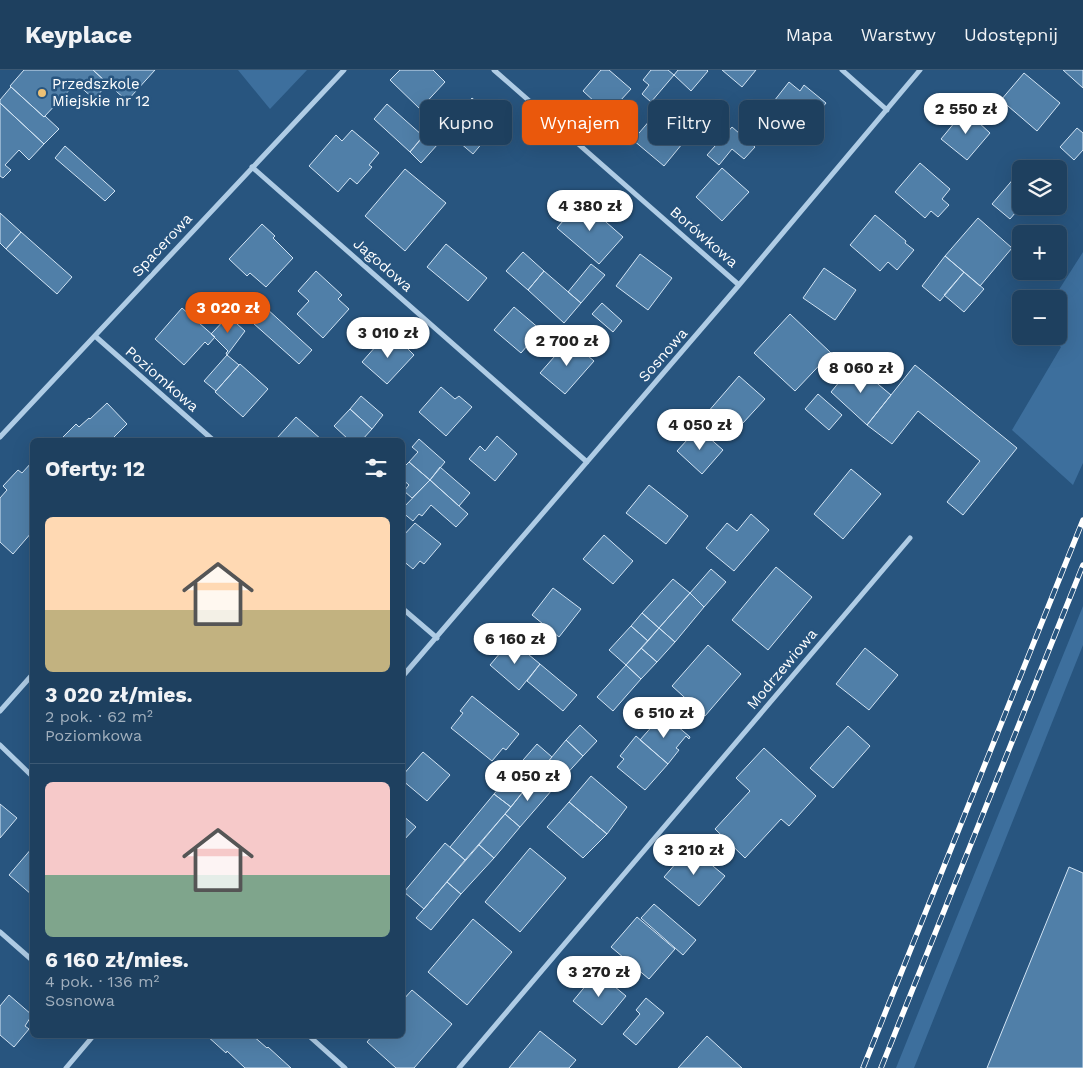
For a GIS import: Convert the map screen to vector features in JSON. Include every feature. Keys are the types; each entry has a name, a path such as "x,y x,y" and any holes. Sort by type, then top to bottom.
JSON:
{"street":[{"name":"Spacerowa","path":"0,437 344,70"},
{"name":"Borówkowa","path":"494,70 739,285"},
{"path":"842,70 887,110"},
{"name":"Sosnowa","path":"405,674 739,285 920,70"},
{"name":"Jagodowa","path":"252,167 587,462"},
{"name":"Poziomkowa","path":"95,336 211,438"},
{"name":"Modrzewiowa","path":"459,1068 910,538"},
{"path":"405,611 437,638"},
{"path":"0,711 30,677"},
{"path":"0,745 30,774"},
{"path":"0,932 30,958"},
{"path":"66,1068 91,1038"},
{"path":"311,1038 345,1068"}],"shaded area":[{"path":"238,70 307,70 270,109"},
{"path":"1083,252 1083,463 1073,485 1012,430 1061,347 1059,345 1067,345 1067,290 1059,290 1067,280"},
{"path":"1083,606 1083,645 914,1068 896,1068 931,981"}],"building":[{"name":"Przedszkole Miejskie nr 12","path":"24,70 93,70 108,84 94,99 76,83 44,117 10,86"},
{"path":"93,70 155,70 127,101"},
{"path":"400,70 433,70 445,82 428,100 420,100 420,109 390,80"},
{"path":"601,70 609,70 631,89 621,100 593,100 583,91"},
{"path":"651,70 668,70 674,75 653,100 649,100 642,94 649,85 643,80"},
{"path":"678,70 708,71 691,91 674,75"},
{"path":"722,70 756,70 742,87"},
{"path":"1063,70 1083,70 1083,88"},
{"path":"1024,73 1060,103 1037,131 1001,100"},
{"path":"789,82 800,91 804,85 822,100 775,100"},
{"path":"11,87 59,129 44,144 0,103 0,100"},
{"path":"0,103 44,144 29,160 19,150 5,165 11,170 3,178 0,176"},
{"path":"387,104 420,133 420,140 410,152 374,119"},
{"path":"965,110 990,133 967,160 941,139"},
{"path":"648,122 648,145 681,145 664,166 638,144 638,134"},
{"path":"732,127 739,133 739,145 753,145 755,147 744,159 732,149 719,165 707,155 716,145 729,145 729,130"},
{"path":"1077,128 1083,133 1083,150 1074,160 1060,147"},
{"path":"352,130 379,153 369,165 372,167 357,184 350,178 338,192 309,166 336,135 342,141"},
{"path":"420,140 420,145 437,145 421,163 410,152"},
{"path":"462,145 481,145 473,154"},
{"path":"65,146 115,191 105,201 55,158"},
{"path":"920,163 950,189 942,199 949,205 938,217 931,211 925,218 895,192"},
{"path":"722,168 749,192 722,221 696,197"},
{"path":"405,169 446,203 405,251 365,216"},
{"path":"1012,181 1013,215 1010,219 992,204"},
{"path":"581,200 623,237 599,264 557,228"},
{"path":"0,213 21,232 6,249 0,243"},
{"path":"875,215 914,250 897,270 888,262 880,271 850,245"},
{"path":"978,218 1012,248 980,286 945,256"},
{"path":"262,224 275,236 273,238 293,258 266,287 250,273 247,276 229,259"},
{"path":"21,232 72,277 57,294 6,249"},
{"path":"446,244 487,278 468,301 427,267"},
{"path":"523,252 544,271 528,290 506,271"},
{"path":"640,254 672,278 648,310 616,286"},
{"path":"945,256 964,272 940,301 922,286"},
{"path":"591,264 605,275 581,303 568,292"},
{"path":"824,268 856,290 835,320 803,298"},
{"path":"316,271 342,295 338,299 349,309 323,338 297,314 309,301 298,291"},
{"path":"544,271 581,303 564,323 528,290"},
{"path":"964,272 984,289 964,312 944,295"},
{"path":"602,303 622,321 613,332 592,314"},
{"path":"514,307 541,330 521,353 494,330"},
{"path":"182,308 215,337 208,345 205,342 184,365 155,339"},
{"path":"266,308 312,350 299,364 253,323"},
{"path":"790,314 831,353 795,391 754,353"},
{"path":"228,316 245,331 227,355 228,351 211,334"},
{"path":"384,337 394,346 400,339 409,347 408,349 414,355 387,384 362,362"},
{"path":"569,340 594,361 565,394 540,373"},
{"path":"227,355 239,365 216,391 204,381"},
{"path":"240,364 268,389 243,417 215,392"},
{"path":"854,364 891,395 867,425 831,392"},
{"path":"915,365 1017,448 963,515 947,502 980,461 918,411 892,444 867,425"},
{"path":"739,376 765,399 732,435 707,413"},
{"path":"441,387 455,399 459,396 472,407 446,436 419,412"},
{"path":"818,394 842,415 829,430 805,409"},
{"path":"361,396 383,415 372,429 350,409"},
{"path":"107,403 127,424 113,438 62,438 76,424 79,427"},
{"path":"350,409 372,429 364,438 347,438 334,426"},
{"path":"296,417 320,438 277,438"},
{"path":"698,428 723,450 702,474 677,451"},
{"path":"497,436 517,454 495,481 469,459 480,446 485,451"},
{"path":"419,439 445,462 430,480 409,462 418,452 412,447"},
{"path":"409,462 430,480 412,498 405,492 409,485 405,482 405,466"},
{"path":"30,464 30,534 13,554 0,542 0,498 7,490 3,486 18,470 22,473"},
{"path":"440,467 470,493 459,506 430,480"},
{"path":"851,469 881,494 843,539 814,514"},
{"path":"430,480 468,514 456,527 431,505 422,516 419,514 413,521 405,514 405,506"},
{"path":"649,485 688,516 666,544 626,513"},
{"path":"751,514 769,530 734,571 706,548 727,523 737,531"},
{"path":"415,523 441,544 424,564 420,561 413,569 405,562 405,534"},
{"path":"604,535 633,561 613,584 583,559"},
{"path":"776,567 812,597 768,650 732,620"},
{"path":"711,569 726,582 704,607 690,593"},
{"path":"673,579 690,593 659,628 642,613"},
{"path":"553,588 581,609 559,637 532,615"},
{"path":"690,593 704,607 675,642 659,628"},
{"path":"642,613 659,628 648,641 631,626"},
{"path":"631,626 648,641 626,665 609,650"},
{"path":"659,628 675,642 657,662 641,648"},
{"path":"511,640 540,664 519,690 490,665"},
{"path":"708,645 741,674 705,716 672,686"},
{"path":"641,648 657,662 641,679 626,665"},
{"path":"865,648 898,675 869,710 836,684"},
{"path":"540,664 577,695 563,711 527,681"},
{"path":"626,665 641,679 613,711 597,697"},
{"path":"472,696 519,734 506,750 503,748 492,761 451,728 463,713 460,711"},
{"path":"663,714 690,737 689,739 686,736 676,748 679,750 668,764 640,740"},
{"path":"580,725 597,741 583,756 566,740"},
{"path":"848,726 870,746 833,788 810,768"},
{"path":"636,736 668,764 645,790 617,767 624,759 620,756"},
{"path":"566,740 583,756 552,790 536,776"},
{"path":"537,744 552,757 532,780 517,767"},
{"path":"764,748 816,796 789,826 781,819 745,858 715,829 750,791 736,778"},
{"path":"423,752 450,775 427,801 405,783 405,773"},
{"path":"517,767 532,780 511,807 494,794"},
{"path":"536,776 552,790 520,827 505,814"},
{"path":"591,776 627,807 607,834 569,802"},
{"path":"494,794 511,807 465,860 450,847"},
{"path":"569,802 607,834 583,858 547,827"},
{"path":"0,804 17,818 0,838"},
{"path":"505,814 520,827 494,858 479,845"},
{"path":"405,818 416,827 405,839"},
{"path":"445,843 465,860 424,909 405,891"},
{"path":"479,845 494,858 461,894 447,882"},
{"path":"690,847 725,876 699,906 664,877"},
{"path":"530,848 566,878 520,932 485,902"},
{"path":"30,850 30,893 9,875"},
{"path":"1069,867 1083,873 1083,1068 987,1068"},
{"path":"447,882 461,894 431,930 416,918"},
{"path":"654,904 696,940 683,955 641,918"},
{"path":"637,917 675,949 649,979 611,947"},
{"path":"473,919 512,952 467,1005 428,972"},
{"path":"597,972 626,996 602,1025 573,1001"},
{"path":"412,990 452,1024 414,1068 396,1068 367,1042 370,1038 405,1038 405,998"},
{"path":"9,995 30,1013 30,1018 25,1026 29,1029 14,1047 0,1035 0,1006"},
{"path":"646,998 664,1013 636,1045 623,1034 640,1014 636,1010"},
{"path":"540,1031 576,1060 569,1068 509,1068"},
{"path":"707,1036 742,1068 678,1068"},
{"path":"209,1038 255,1038 291,1068 245,1068 227,1051 226,1053"}],"railway":[{"path":"863,1068 1083,520"},
{"path":"881,1068 1083,565"}],"place":[{"name":"Przedszkole Miejskie nr 12","path":"42,93"}]}
